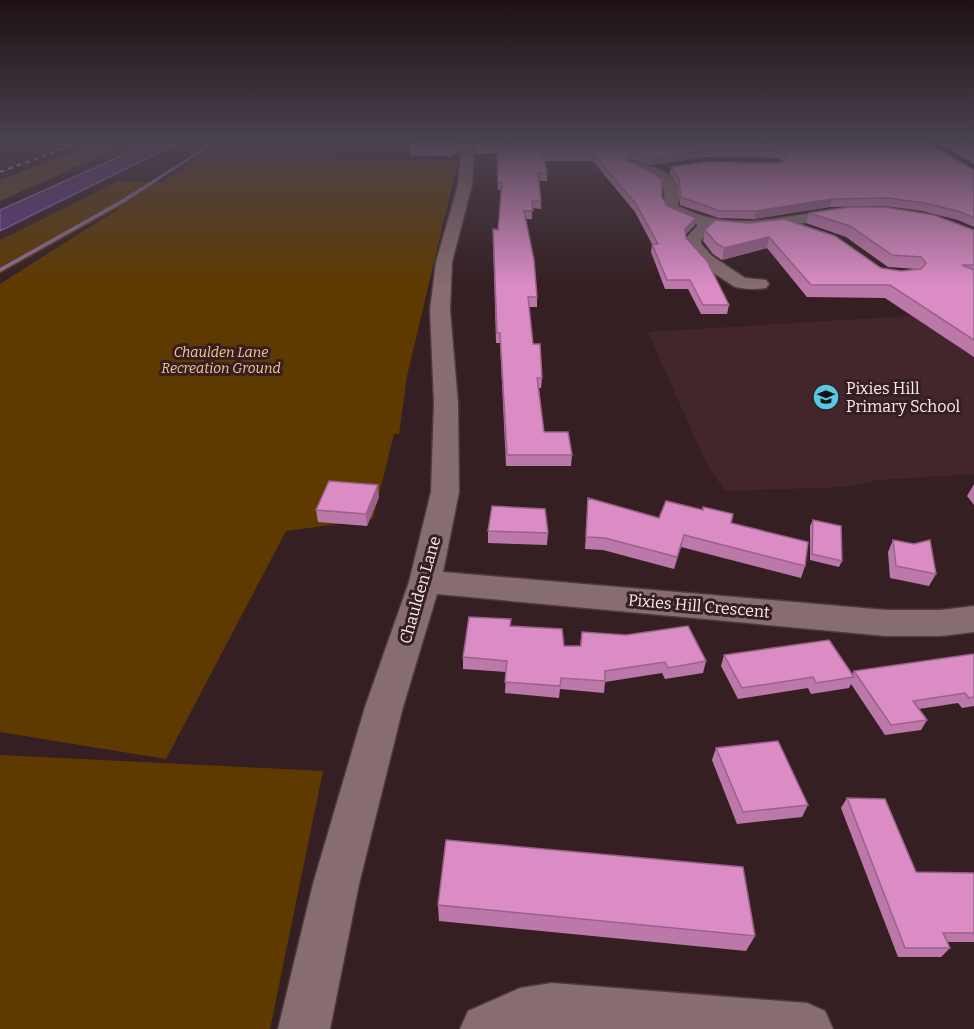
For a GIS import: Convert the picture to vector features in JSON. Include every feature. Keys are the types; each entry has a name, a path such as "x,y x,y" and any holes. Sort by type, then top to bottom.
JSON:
{"street":[{"name":"Chaulden Lane","path":"304,1029 336,884 384,707 425,582 446,492 446,403 440,309 444,262 464,190"},
{"path":"672,190 670,205 673,209 708,223 757,226 808,215 866,212"},
{"path":"784,222 816,233"},
{"path":"708,223 693,239 693,244 706,260 741,283 760,284"},
{"name":"Pixies Hill Crescent","path":"425,582 885,623 941,623 974,619"},
{"path":"486,1029 520,1014 552,1009 807,1029"}],"shaded area":[{"path":"0,190 24,190 0,201"},
{"path":"45,190 83,190 0,231 0,210"},
{"name":"Pixies Hill Primary School","path":"974,312 974,474 878,480 845,487 725,491 706,463 648,332"}],"green space":[{"name":"Chaulden Lane Recreation Ground","path":"101,190 451,190 407,376 399,434 394,434 373,519 286,531 166,759 0,732 0,284 134,199 0,274 0,240"},
{"path":"0,755 323,771 270,1029 0,1029"}],"building":[{"path":"501,190 540,190 541,201 532,201 533,211 524,211 534,260 537,297 528,297 533,344 540,344 542,378 537,378 544,432 568,432 572,455 507,455 500,333 497,333 493,229 498,230"},
{"path":"624,190 662,190 662,197 667,206 696,218 685,229 686,238 707,261 729,305 703,305 690,280 667,280 652,244 658,244 636,204"},
{"path":"680,190 974,190 974,218 961,212 925,203 888,198 832,199 756,211 720,211 681,197"},
{"path":"850,207 885,207 934,215 974,230 974,265 962,265 974,270 974,340 890,285 811,285 769,237 724,248 716,243 705,230 715,220 749,223 784,219 835,236 881,268 901,271 921,269 926,263 921,257 892,255 850,226 809,213"},
{"path":"329,481 378,485 366,514 316,510"},
{"path":"588,498 659,518 666,501 733,514 731,523 808,542 805,566 684,535 677,557 605,538 586,537"},
{"path":"492,506 545,509 548,533 488,531"},
{"path":"813,520 841,526 842,561 812,554"},
{"path":"893,540 914,544 930,540 936,574 896,566"},
{"path":"469,617 511,619 510,626 562,629 564,646 581,646 582,632 626,635 688,626 706,661 668,668 665,662 605,671 605,681 561,678 560,686 505,682 507,661 463,657"},
{"path":"829,640 854,677 816,683 813,677 742,688 724,655"},
{"path":"973,654 974,697 969,698 965,693 913,701 927,720 891,725 854,671"},
{"path":"778,741 808,805 743,812 716,748"},
{"path":"847,798 885,799 916,872 974,873 974,933 943,933 950,948 905,948"},
{"path":"446,840 743,867 755,936 438,905"}],"waterway":[{"path":"0,270 140,190"}],"place":[{"name":"Pixies Hill Primary School","path":"826,397"}]}
